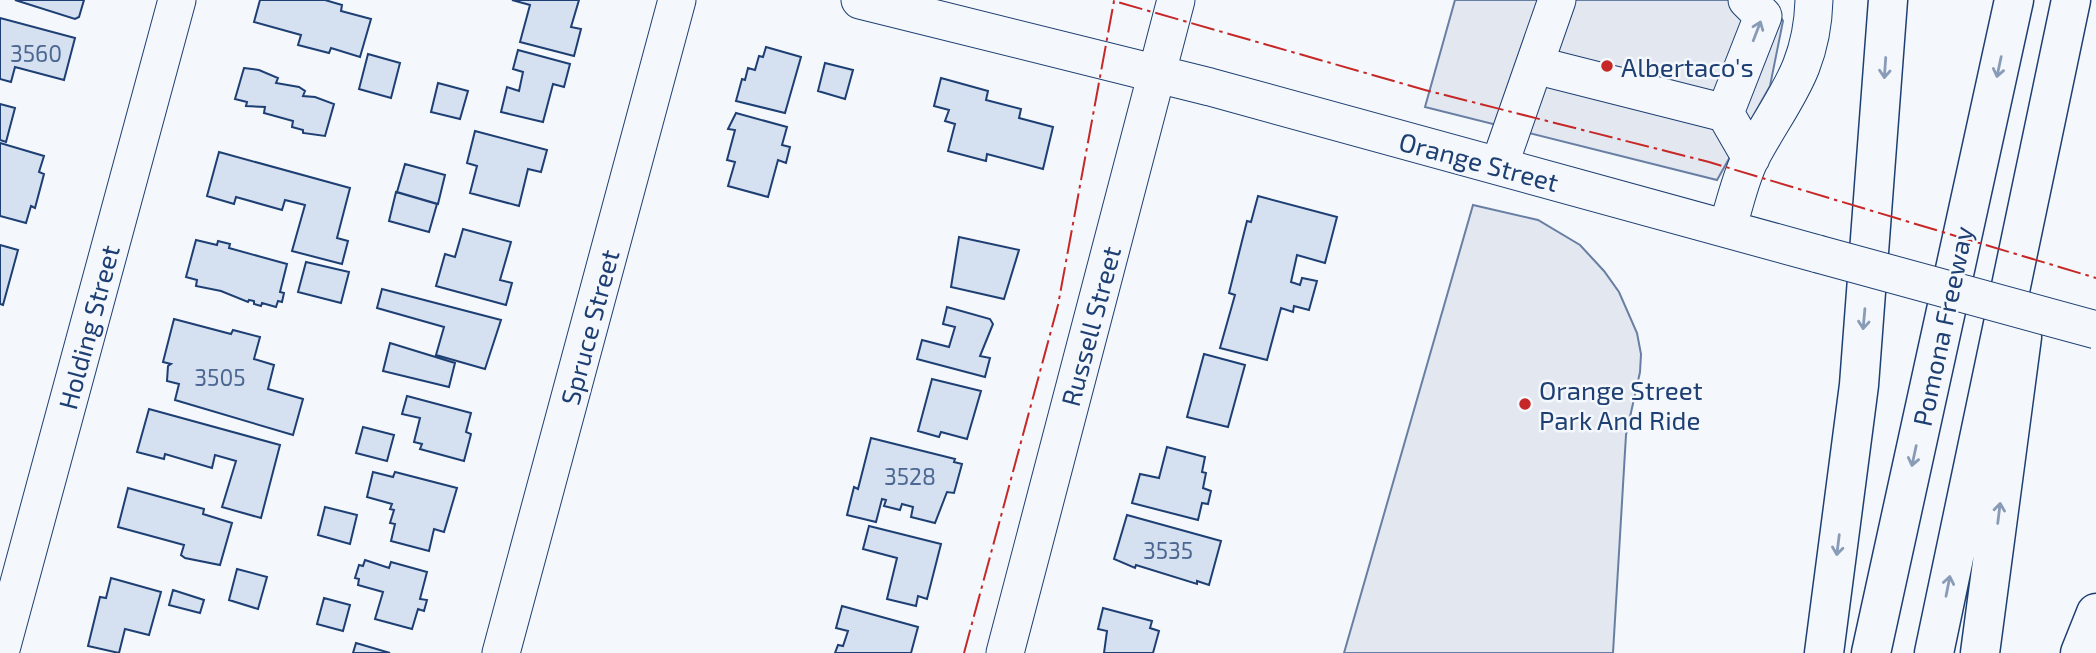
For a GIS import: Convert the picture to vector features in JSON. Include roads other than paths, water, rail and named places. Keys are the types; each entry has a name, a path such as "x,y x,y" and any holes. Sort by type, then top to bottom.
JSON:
{"highway":[{"path":"1824,653 1859,385 1888,0"},
{"name":"Pomona Freeway","path":"1871,653 2014,0"},
{"path":"1934,653 2071,0"},
{"path":"1980,653 2059,57"},
{"path":"2080,653 2096,613"}],"street":[{"name":"Holding Street","path":"0,653 177,0"},
{"name":"Spruce Street","path":"501,653 677,0"},
{"name":"Orange Street","path":"860,0 1156,73 2096,330"},
{"name":"Russell Street","path":"1005,653 1176,0"},
{"path":"1499,166 1557,0"},
{"path":"1725,113 1763,16 1747,0"},
{"path":"1727,228 1751,158 1774,123 1805,62 1814,0"},
{"path":"1535,65 1725,113 1751,158"}],"place":[{"name":"Albertaco's","path":"1607,66"},
{"name":"Orange Street Park And Ride","path":"1525,404"}]}
